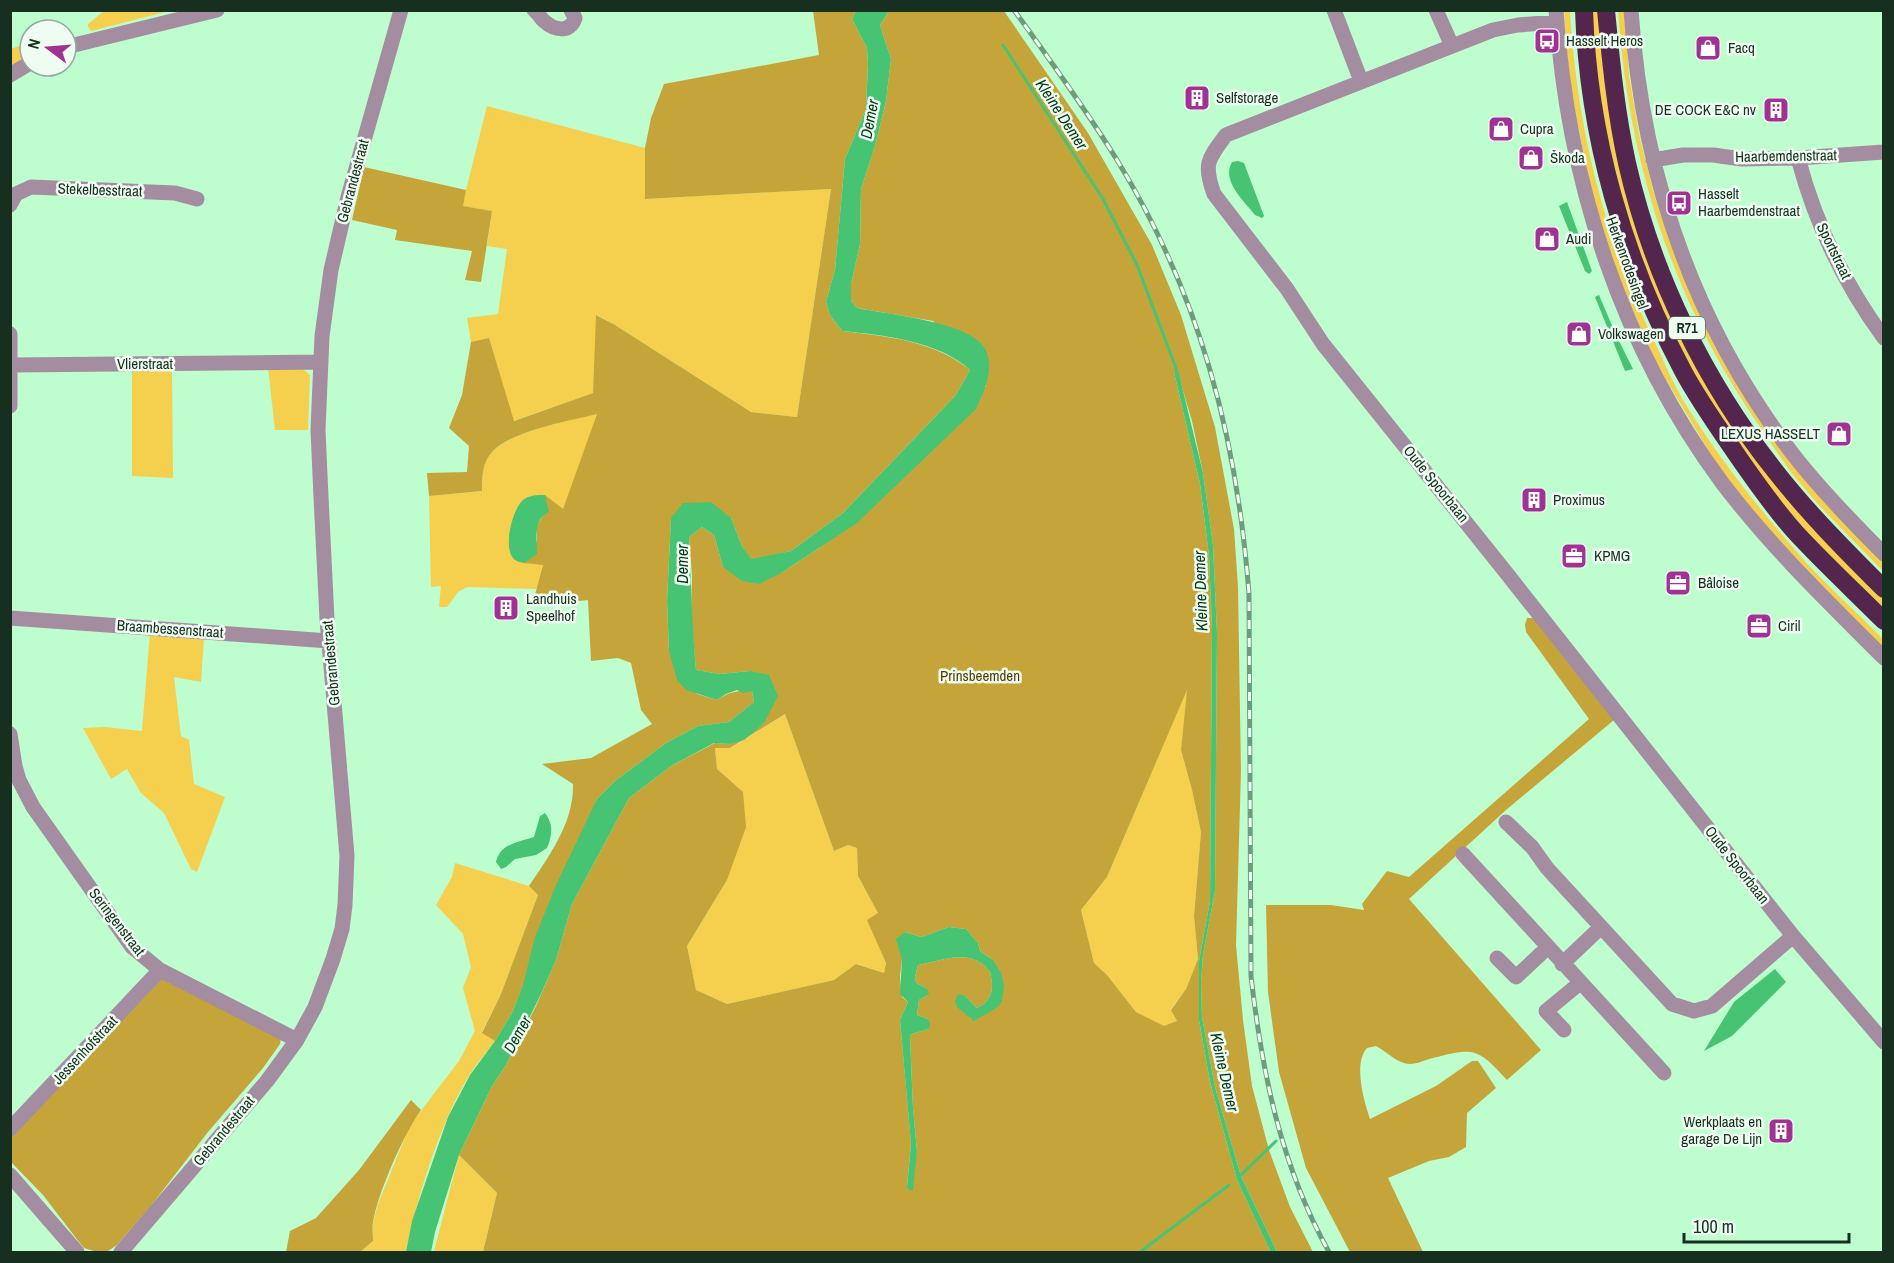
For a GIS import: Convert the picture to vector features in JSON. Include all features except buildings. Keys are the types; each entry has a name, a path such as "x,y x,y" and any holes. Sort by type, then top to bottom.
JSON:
{"highway":[{"name":"Herkenrodesingel","path":"1584,10 1585,41 1594,112 1608,179 1627,244 1657,318 1683,372 1757,483 1797,534 1884,621"},
{"name":"Herkenrodesingel","path":"1606,10 1613,87 1627,164 1648,235 1673,301 1706,367 1775,471 1822,526 1884,589"}],"street":[{"path":"78,43 217,10"},
{"name":"Gebrandestraat","path":"121,1252 267,1081 297,1040 315,1006 342,929 347,856 329,641 318,430 321,362 331,270 348,196 401,10"},
{"path":"537,11 543,21 559,30 566,29 573,24 574,18 571,10"},
{"path":"1334,10 1360,81"},
{"path":"1436,10 1452,46"},
{"path":"1631,10 1641,108 1653,160 1679,249 1710,321 1761,410 1793,454 1881,546"},
{"name":"Oude Spoorbaan","path":"1557,16 1493,30 1226,135 1209,158 1209,178 1214,194 1287,289 1323,344 1508,574 1793,936 1884,1042"},
{"name":"Herkenrodesingel","path":"1557,16 1565,96 1590,215 1623,308 1657,379 1677,414 1723,483 1757,526 1790,563 1884,658"},
{"name":"Haarbemdenstraat","path":"1653,160 1683,154 1742,159 1884,152"},
{"name":"Sportstraat","path":"1798,158 1808,193 1827,238 1846,276 1884,338"},
{"name":"Stekelbesstraat","path":"10,205 16,194 31,187 175,193 197,199"},
{"path":"10,334 10,406"},
{"name":"Vlierstraat","path":"11,365 321,362"},
{"name":"Braambessenstraat","path":"10,618 329,641"},
{"name":"Seringenstraat","path":"10,734 17,773 33,807 132,947 160,970 297,1040"},
{"path":"1506,822 1532,847 1547,868 1672,1004 1694,1011 1712,1006 1793,936"},
{"path":"1463,854 1664,1073"},
{"path":"1562,964 1601,927"},
{"path":"1497,958 1516,976 1547,948"},
{"name":"Jessenhofstraat","path":"10,1130 160,970"},
{"path":"1564,1030 1546,1011 1580,983"},
{"path":"10,1175 77,1252"}],"shaded area":[{"path":"104,11 169,11 91,31 88,24"},
{"path":"1564,11 1570,11 1579,98 1608,225 1622,266 1672,380 1709,440 1751,497 1828,586 1883,639 1883,648 1804,568 1744,501 1713,458 1653,358 1610,257 1592,193 1569,81"},
{"path":"1591,11 1599,11 1604,78 1695,362 1840,556 1883,599 1883,611 1813,539 1761,478 1706,398 1665,321 1633,241 1598,100"},
{"path":"1618,11 1625,11 1629,76 1640,139 1655,197 1675,253 1721,357 1883,561 1883,571 1819,505 1789,470 1731,382 1680,282 1645,178 1633,124"},
{"path":"18,46 18,62 11,67 11,49"},
{"path":"487,106 645,148 645,199 831,189 797,417 751,412 597,315 593,393 513,421 489,338 471,342 467,318 498,314 507,249 487,246 492,211 462,206"},
{"path":"268,368 302,368 310,375 308,430 275,430"},
{"path":"132,369 172,369 173,478 132,476"},
{"path":"598,413 563,510 545,495 531,496 511,554 521,562 543,564 537,589 467,587 458,592 447,607 439,607 441,586 431,587 429,496 482,491 483,475 489,455 502,444 527,432"},
{"path":"150,633 204,637 201,682 174,677 181,736 189,740 194,784 225,797 197,872 191,869 164,813 141,793 127,769 111,779 83,728 104,727 142,731"},
{"path":"1188,687 1181,750 1201,832 1194,916 1198,959 1186,989 1171,1009 1177,1021 1164,1027 1136,1012 1107,975 1094,963 1081,910 1107,877"},
{"path":"785,714 834,851 848,845 857,848 858,876 878,913 879,947 886,963 884,973 857,964 834,980 727,1004 696,990 687,946 727,880 715,748 731,748"},
{"path":"455,863 529,886 538,895 501,994 482,1032 495,1041 470,1074 439,1137 416,1208 406,1252 360,1252 373,1241 373,1223 378,1204 410,1125 459,1061 475,1031 463,988 471,967 463,934 436,905 452,877"},
{"path":"459,1155 497,1193 483,1252 434,1251"}],"green space":[{"name":"Prinsbeemden","path":"904,10 1004,11 1088,133 1152,245 1181,315 1215,427 1234,529 1238,587 1241,771 1236,945 1252,1086 1269,1150 1290,1207 1313,1252 1277,1252 1241,1176 1215,1087 1202,1017 1203,954 1215,891 1217,633 1213,545 1203,473 1192,421 1176,367 1174,372 1200,484 1209,556 1212,626 1210,901 1199,961 1199,1020 1210,1082 1237,1180 1271,1252 483,1252 497,1193 459,1155 491,1088 507,1063 536,1006 556,960 572,904 629,798 671,766 715,743 730,744 764,723 750,671 720,674 696,670 691,615 692,576 689,537 702,527 714,535 723,567 781,573 819,548 986,386 933,321 857,308 851,301 851,284 860,244 861,189 886,101 891,59 880,25 889,11","holes":["1187,690 1181,750 1201,832 1194,916 1198,959 1186,989 1171,1010 1177,1021 1164,1026 1136,1012 1107,975 1094,963 1081,910 1107,877","785,714 834,851 848,845 857,848 858,876 878,913 867,920 886,963 884,973 856,964 834,980 727,1004 696,990 687,946 727,880 746,827 743,792 717,769 715,748 730,748","949,927 966,929 978,943 980,951 993,960 998,1007 971,1019 965,996 977,1008 986,1002 992,989 990,972 983,964 966,957 957,957 918,965 916,983 926,988 928,995 919,1000 917,1015 928,1019 929,1029 910,1036 917,1151 907,1187 911,1143 900,1020 908,1002 902,997 900,977 905,932 921,937"]},
{"path":"813,11 856,11 852,19 867,48 868,64 866,109 845,159 835,270 826,302 830,315 842,331 893,338 926,346 956,360 970,370 956,395 843,513 791,551 751,560 742,546 731,518 671,518 667,601 669,651 697,694 717,700 734,692 752,691 754,702 729,722 698,726 666,743 615,781 597,799 513,1011 495,1041 482,1033 501,994 538,895 529,886 559,838 570,812 573,784 542,764 591,758 652,724 641,710 631,663 618,658 591,661 588,600 532,606 543,565 524,563 537,541 537,526 544,514 545,495 563,509 597,414 527,432 502,444 489,455 483,475 482,491 429,496 427,473 467,472 469,446 449,428 462,395 471,342 489,338 514,421 593,393 596,315 751,412 797,417 831,189 645,199 645,148 651,118 664,84 819,55"},
{"path":"364,167 466,190 463,206 492,211 481,282 465,280 472,251 395,240 397,230 352,220"},
{"path":"1527,618 1536,618 1614,720 1506,810 1409,899 1541,1050 1507,1080 1482,1056 1474,1053 1458,1052 1410,1064 1397,1060 1376,1046 1367,1048 1363,1055 1360,1073 1370,1119 1436,1086 1472,1061 1478,1061 1496,1088 1467,1113 1466,1147 1449,1157 1429,1161 1388,1178 1423,1252 1350,1252 1306,1168 1279,1072 1268,992 1266,905 1331,905 1364,910 1362,904 1387,871 1409,877 1589,719 1526,632"},
{"path":"161,976 281,1038 280,1044 263,1068 117,1245 108,1251 97,1252 84,1248 43,1195 11,1162 10,1138"},
{"path":"411,1100 421,1110 407,1133 386,1180 373,1222 373,1241 360,1252 286,1252 290,1231 316,1218 359,1170"}],"water":[{"name":"Demer","path":"856,11 889,11 880,25 891,59 886,101 861,189 860,244 851,284 851,301 857,308 926,320 962,331 975,338 987,354 988,379 976,409 857,523 781,573 759,584 742,581 723,567 714,535 702,527 689,537 696,670 720,674 750,671 769,675 778,696 764,723 744,740 730,744 714,743 671,766 629,798 572,904 556,960 541,994 507,1063 491,1088 459,1155 431,1252 406,1252 412,1221 448,1117 470,1075 513,1011 523,985 535,937 556,885 597,799 615,781 666,743 698,726 729,722 754,702 752,691 743,693 737,690 717,700 686,690 677,680 669,651 667,601 671,518 683,503 711,502 731,518 742,546 751,559 791,551 843,513 956,395 970,370 943,352 927,346 892,337 842,331 830,315 826,302 835,270 845,159 866,109 867,48 852,19"},
{"path":"1232,162 1244,163 1264,216 1262,218 1255,215 1240,197 1229,176"},
{"path":"1567,202 1592,271 1589,274 1585,271 1559,206"},
{"path":"1599,295 1633,369 1625,371 1595,297"},
{"path":"1175,366 1178,370 1203,473 1213,545 1217,633 1215,891 1203,954 1202,1017 1215,1087 1241,1176 1277,1252 1271,1252 1237,1180 1210,1082 1199,1020 1199,961 1210,901 1212,626 1209,556 1200,484 1174,372"},
{"path":"545,495 549,512 540,519 538,524 537,554 524,563 517,561 511,555 509,548 510,530 515,513 524,499"},
{"path":"545,813 551,830 547,848 536,855 515,859 501,869 496,862 501,851 516,842 534,837 540,816"},
{"path":"949,927 966,929 978,943 980,951 993,960 1001,973 1004,986 1002,1001 998,1007 974,1021 957,1007 955,1001 958,994 965,996 977,1008 986,1002 991,993 992,983 990,972 983,964 966,957 957,957 918,965 916,983 929,992 919,1000 917,1015 928,1019 930,1024 929,1029 911,1034 910,1037 917,1151 913,1190 910,1191 907,1187 911,1144 900,1020 908,1002 900,994 902,960 896,939 905,932 921,937"},
{"path":"1775,969 1786,982 1732,1036 1704,1051 1734,1002"}],"waterway":[{"name":"Kleine Demer","path":"1003,45 1103,199 1137,265 1176,368"},
{"path":"1239,1177 1276,1141"},
{"name":"Kleine Demer","path":"1140,1252 1229,1185"}],"railway":[{"path":"1014,10 1067,84 1117,160 1146,211 1171,263 1192,315 1210,369 1224,423 1235,479 1249,594 1251,976 1261,1048 1276,1118 1298,1186 1329,1252"}],"place":[{"name":"Hasselt Heros","path":"1547,41"},
{"name":"Facq","path":"1708,48"},
{"name":"Selfstorage","path":"1197,98"},
{"name":"DE COCK E&C nv","path":"1776,110"},
{"name":"Cupra","path":"1501,129"},
{"name":"Škoda","path":"1531,158"},
{"name":"Hasselt Haarbemdenstraat","path":"1679,203"},
{"name":"Audi","path":"1547,239"},
{"name":"Volkswagen","path":"1579,334"},
{"name":"LEXUS HASSELT","path":"1839,434"},
{"name":"Proximus","path":"1534,500"},
{"name":"KPMG","path":"1574,556"},
{"name":"Bâloise","path":"1678,583"},
{"name":"Landhuis Speelhof","path":"506,608"},
{"name":"Ciril","path":"1759,626"},
{"name":"Werkplaats en garage De Lijn","path":"1781,1131"}]}
